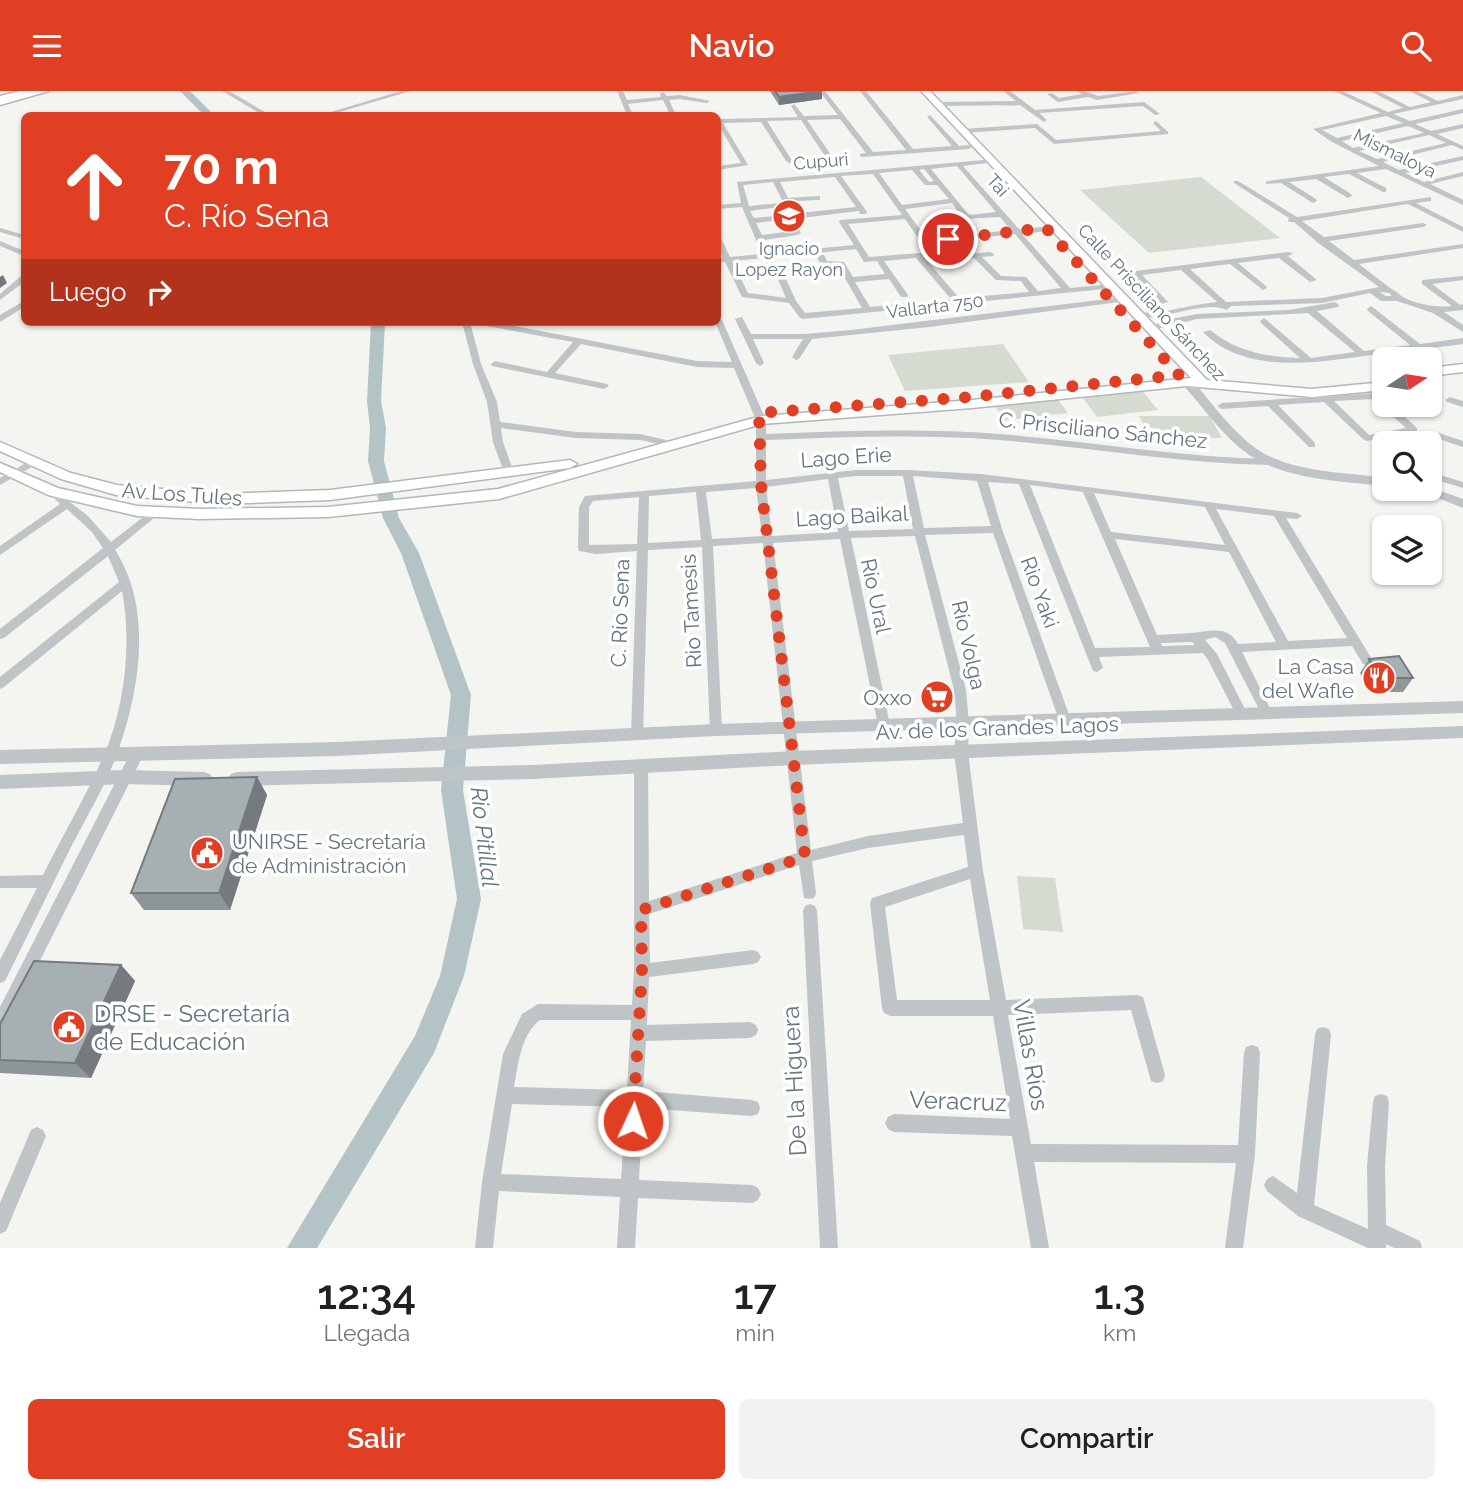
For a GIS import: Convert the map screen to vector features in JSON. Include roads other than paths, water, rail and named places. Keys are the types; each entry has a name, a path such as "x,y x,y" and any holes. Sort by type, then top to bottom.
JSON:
{"highway":[{"path":"0,97 20,91"},
{"path":"0,97 33,91"}],"main road":[{"path":"0,97 8,91"},
{"path":"0,97 45,91"},
{"name":"Calle Prisciliano Sánchez","path":"915,91 963,148 984,162 1051,228"},
{"name":"Calle Prisciliano Sánchez","path":"925,91 1106,286 1124,299 1152,327 1191,378"},
{"name":"Calle Prisciliano Sánchez","path":"1106,286 1112,300 1191,378"},
{"path":"1442,371 1463,368"},
{"path":"1442,380 1463,377"},
{"path":"760,417 972,404 1191,378 1303,386 1372,379"},
{"path":"1191,378 1311,393 1372,387"},
{"name":"Av Los Tules","path":"0,446 33,462 93,484 143,495 218,499 330,495 572,464 760,417"},
{"name":"Av Los Tules","path":"4,474 53,492 99,504 155,513 335,512 499,494 760,417"}],"street":[{"path":"225,91 262,112"},
{"path":"334,112 408,91"},
{"path":"663,95 680,91"},
{"path":"702,91 713,112"},
{"path":"822,91 871,154"},
{"path":"863,91 911,151"},
{"path":"1006,91 1044,120"},
{"path":"1337,91 1463,148"},
{"path":"1373,91 1408,108"},
{"path":"1412,91 1436,102"},
{"path":"1448,91 1462,97"},
{"path":"1050,94 1058,100 1084,93 1097,98 1136,93"},
{"path":"663,95 672,112"},
{"path":"623,97 663,95 707,101"},
{"path":"1384,114 1462,97"},
{"path":"938,104 1023,103"},
{"path":"1034,112 1144,104 1157,114"},
{"path":"763,120 789,161 830,157 794,106"},
{"path":"1108,107 1122,117"},
{"path":"1070,109 1083,120"},
{"path":"1334,141 1463,111"},
{"name":"Mismaloya","path":"1384,114 1316,129 1375,162 1463,203"},
{"path":"721,119 842,117"},
{"path":"930,117 963,148"},
{"path":"963,131 1037,126 1054,142 1166,133 1156,123"},
{"path":"721,126 745,165 721,168"},
{"path":"1352,150 1463,126"},
{"path":"1375,162 1463,141"},
{"path":"862,155 963,148"},
{"path":"1398,172 1463,158"},
{"name":"Cupuri","path":"745,207 739,183 984,162"},
{"name":"Tai","path":"959,165 1068,291"},
{"path":"926,167 967,217 1003,214"},
{"path":"1268,183 1386,167"},
{"path":"914,168 927,184 939,183"},
{"path":"875,172 933,254"},
{"path":"1350,172 1383,190"},
{"path":"1423,184 1463,174"},
{"path":"837,176 869,219"},
{"path":"1318,177 1348,196"},
{"path":"776,181 786,200 815,195 826,212"},
{"path":"1282,181 1314,201"},
{"path":"1236,182 1291,218 1351,263 1379,290 1384,299"},
{"path":"1447,196 1463,192"},
{"path":"1291,218 1428,199"},
{"path":"901,207 953,201"},
{"path":"1409,202 1463,230"},
{"path":"721,207 781,205 797,233 759,238"},
{"path":"745,207 767,255"},
{"path":"751,221 860,209"},
{"path":"907,216 843,222 867,260 933,254 942,258 990,254"},
{"path":"1320,240 1423,225"},
{"path":"925,241 1051,228"},
{"path":"0,230 21,236"},
{"path":"0,243 21,253"},
{"path":"1351,263 1463,246"},
{"path":"792,301 746,295 722,260 858,247"},
{"path":"818,251 824,263 822,273 781,277 792,301 803,316 1106,286"},
{"path":"918,255 957,301"},
{"path":"976,255 999,278 1023,279 1036,294"},
{"path":"1164,302 1136,274 1285,255 1313,281"},
{"path":"879,259 904,295"},
{"path":"1233,261 1263,288"},
{"path":"824,263 841,264 867,310"},
{"path":"1183,267 1235,314"},
{"path":"850,280 891,276"},
{"path":"1461,307 1425,282 1463,278"},
{"path":"0,298 21,280"},
{"path":"1140,315 1158,315 1224,304 1303,303 1379,290 1396,293 1398,298"},
{"path":"1152,327 1188,318 1235,314 1272,315 1312,311 1346,302 1398,298 1436,311 1463,330"},
{"name":"Vallarta 750","path":"748,337 779,334 809,336 1124,299"},
{"path":"1303,303 1363,355"},
{"path":"0,319 21,306"},
{"path":"1436,311 1461,307"},
{"path":"1371,309 1418,347 1463,341"},
{"path":"1179,310 1188,318"},
{"path":"739,319 760,363"},
{"path":"1264,321 1309,361"},
{"path":"467,326 477,364 492,401 503,474"},
{"path":"502,326 697,364 738,365"},
{"path":"721,326 760,417"},
{"path":"1207,332 1217,342 1250,355 1309,361 1372,354"},
{"path":"796,357 809,336"},
{"path":"550,375 579,341"},
{"path":"495,364 604,386"},
{"name":"Calle Prisciliano Sánchez","path":"1191,378 1222,406 1252,441 1272,456 1372,477"},
{"name":"Calle Prisciliano Sánchez","path":"1191,378 1243,443 1259,456 1297,468 1372,477"},
{"path":"1222,406 1372,396"},
{"path":"1327,400 1367,438 1414,430 1399,417"},
{"path":"1450,400 1463,404"},
{"path":"1270,403 1312,445"},
{"name":"De la Higuera","path":"760,417 761,484 810,902 829,1248"},
{"path":"494,424 576,435 640,437 663,442"},
{"name":"C. Prisciliano Sánchez","path":"760,437 874,433 999,437 1206,460 1275,462"},
{"path":"1442,437 1463,444"},
{"path":"4,474 33,462"},
{"name":"Lago Erie","path":"583,548 582,524 589,498 761,484 832,475 906,473 981,477 1297,516"},
{"name":"Río Volga","path":"906,473 960,690 963,723 961,752 976,871"},
{"name":"Río Ural","path":"832,475 884,725"},
{"name":"Rio Yaki","path":"981,477 1065,720"},
{"path":"1442,479 1463,485"},
{"path":"1023,481 1097,668"},
{"name":"Rio Tamesis","path":"701,489 707,544 716,730"},
{"path":"1087,489 1156,645"},
{"path":"1442,490 1463,497"},
{"path":"0,976 111,753 124,714 133,667 134,629 124,584 109,547 100,534 53,492"},
{"name":"C. Río Sena","path":"637,735 644,493"},
{"path":"1442,496 1463,504"},
{"path":"0,551 66,503"},
{"path":"1208,504 1282,641"},
{"path":"0,635 155,513"},
{"path":"1278,514 1367,661"},
{"name":"Lago Baikal","path":"583,548 596,550 997,529"},
{"path":"1106,535 1230,549"},
{"path":"0,684 124,584"},
{"path":"1202,643 1210,632 1232,644 1282,641 1355,642"},
{"path":"1091,653 1156,645 1202,643"},
{"path":"1202,643 1213,657 1241,713"},
{"path":"1232,644 1266,712"},
{"path":"1456,708 1463,732"},
{"name":"Av. de los Grandes Lagos","path":"0,757 337,749 716,730 1456,708"},
{"name":"Av. de los Grandes Lagos","path":"0,782 124,777 334,779 1463,732"},
{"path":"0,1023 137,754"},
{"path":"626,1248 642,971 640,766"},
{"path":"641,910 805,857 868,842 971,828"},
{"path":"976,871 877,903 890,1008 998,1008 1137,1002 1157,1075"},
{"name":"Villas Ríos","path":"976,871 1040,1248"},
{"path":"0,883 47,881"},
{"path":"642,971 753,957"},
{"path":"484,1248 491,1182 511,1053 528,1019 538,1012 639,1013"},
{"path":"638,1033 750,1030"},
{"path":"1304,1210 1323,1035"},
{"path":"1234,1248 1247,1154 1252,1053"},
{"path":"506,1095 635,1099 752,1108"},
{"path":"1377,1240 1376,1167 1381,1102"},
{"name":"Veracruz","path":"894,1123 1019,1128"},
{"path":"0,1225 37,1136"},
{"path":"1024,1153 1247,1154"},
{"path":"491,1182 752,1194"},
{"path":"1272,1185 1304,1210 1377,1240 1413,1248"}],"waterway":[{"name":"Rio Pitillal","path":"185,91 206,112"},
{"name":"Rio Pitillal","path":"301,1248 425,1044 452,976 469,899 452,790 461,695 410,553 391,518 376,461 378,428 374,401 378,326"}],"place":[{"name":"Ignacio Lopez Rayon","path":"789,216"},
{"name":"La Casa del Wafle","path":"1379,678"},
{"name":"Oxxo","path":"937,697"},
{"name":"UNIRSE - Secretaría de Administración","path":"207,853"},
{"name":"DRSE - Secretaría de Educación","path":"69,1027"}]}
